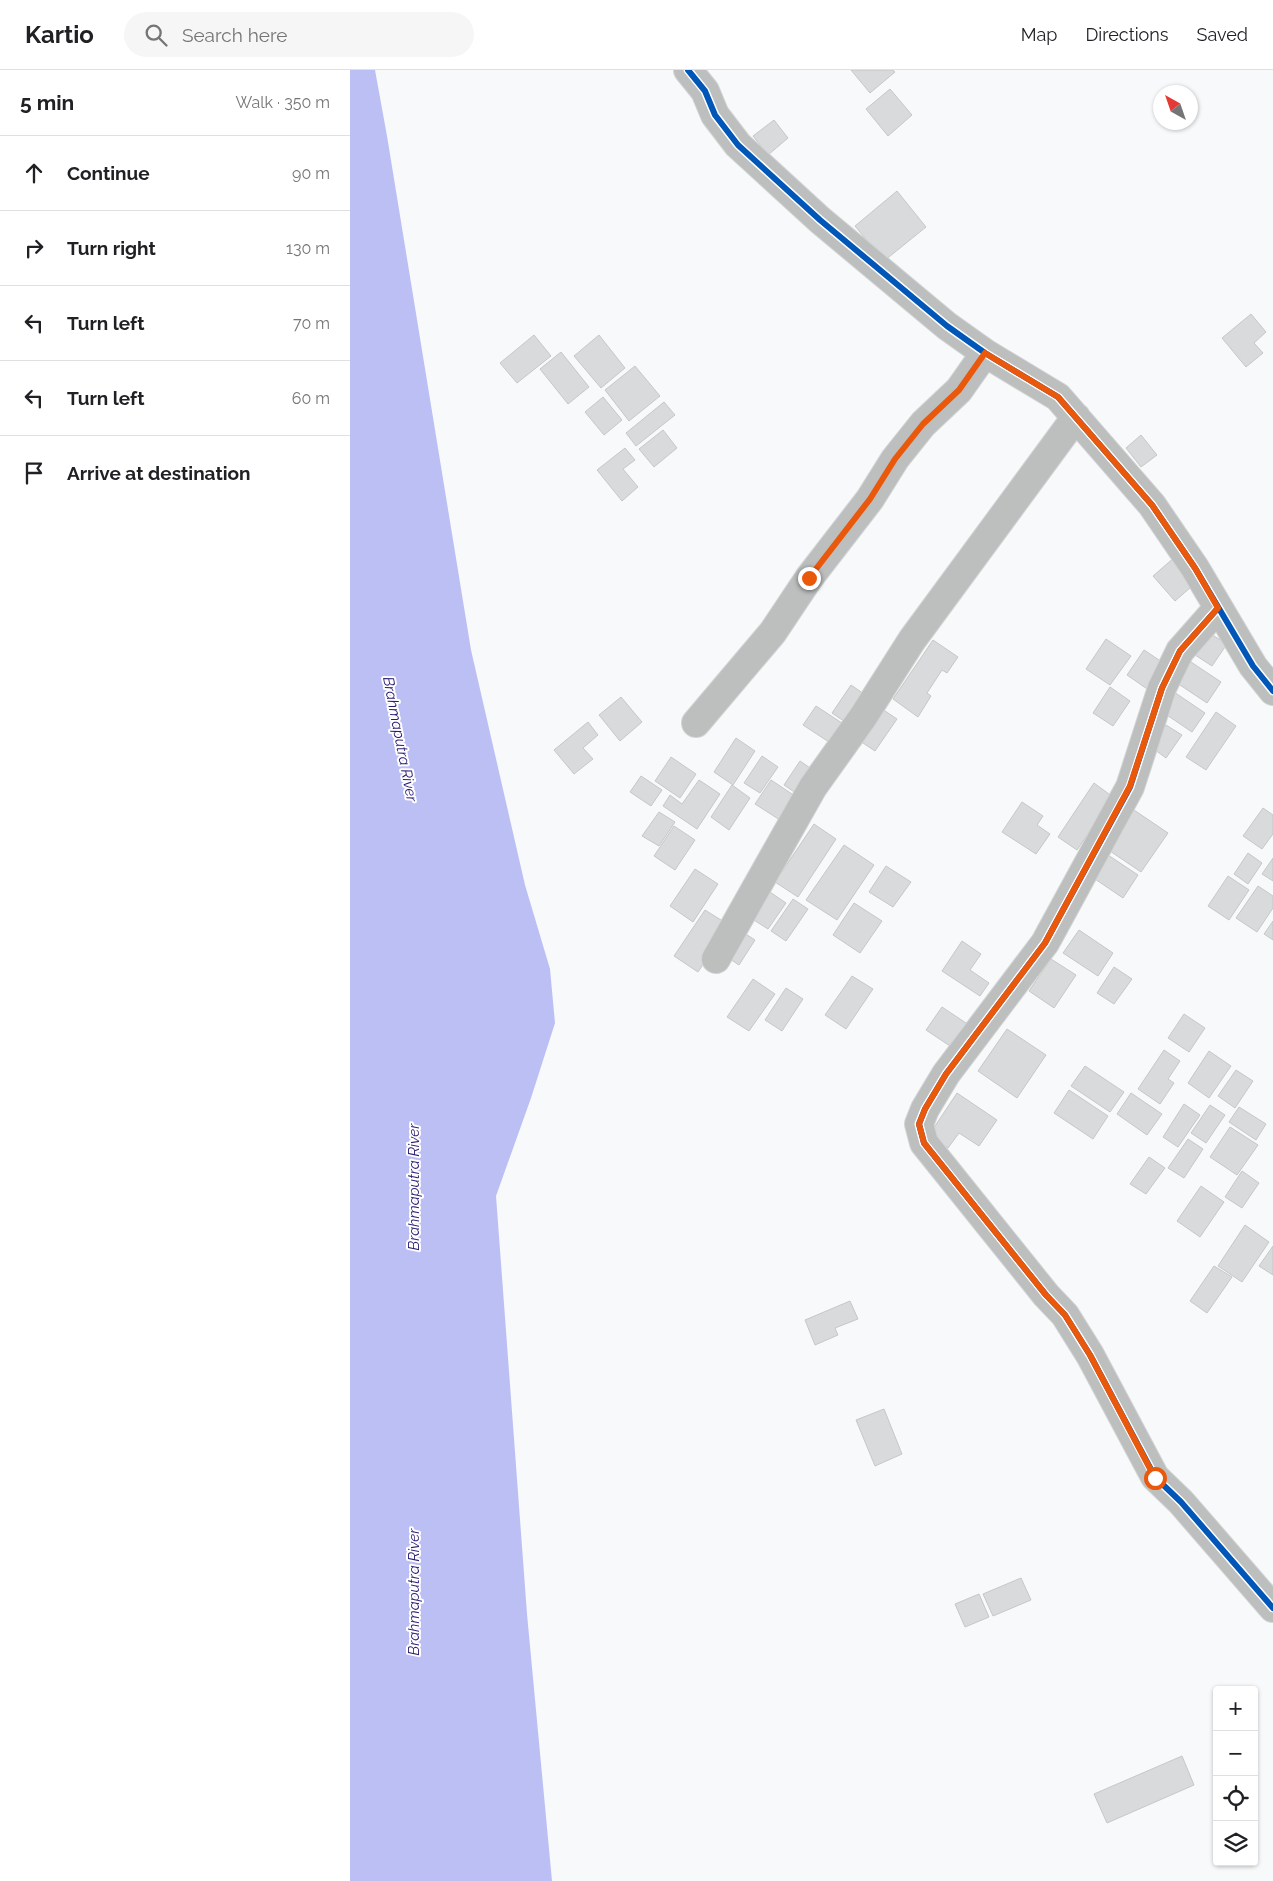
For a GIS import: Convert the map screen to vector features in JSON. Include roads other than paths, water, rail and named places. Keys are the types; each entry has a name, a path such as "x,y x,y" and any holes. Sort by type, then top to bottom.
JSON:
{"street":[{"path":"688,70 705,91 715,116 738,145 820,220 947,326 985,353 1058,397 1152,505 1195,568 1252,666 1273,691"},
{"path":"696,723 773,632 809,578 870,499 895,459 923,424 959,390 985,353"},
{"path":"716,959 813,787 863,717 912,640 1076,417"},
{"path":"1218,608 1180,651 1162,688 1130,786 1045,943 946,1074 925,1109 919,1124 924,1143 1046,1295 1065,1315 1090,1355 1155,1478 1181,1502 1273,1608"}],"water":[{"name":"Brahmaputra River","path":"350,70 375,70 471,650 525,885 550,969 555,1023 496,1196 527,1614 552,1881 350,1881"}]}
